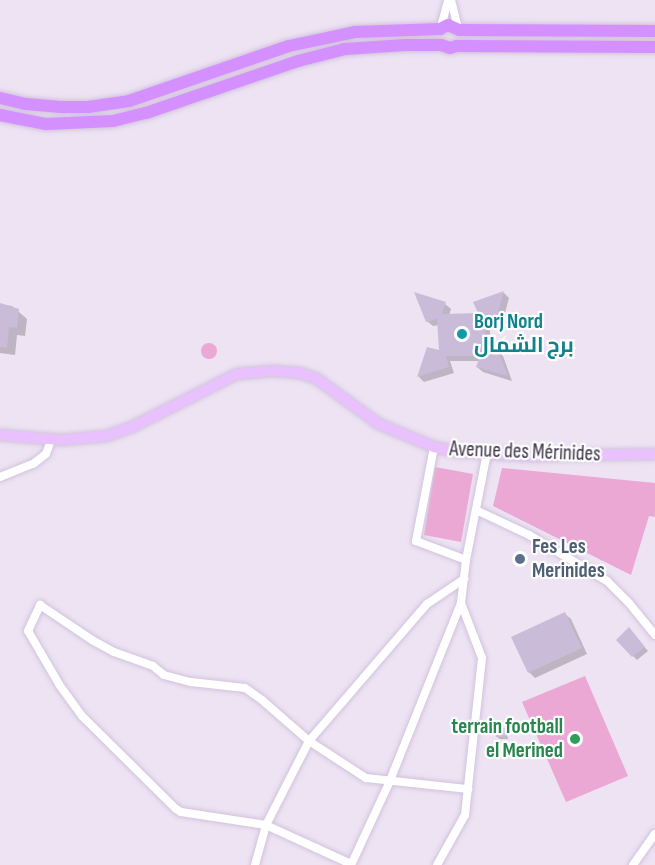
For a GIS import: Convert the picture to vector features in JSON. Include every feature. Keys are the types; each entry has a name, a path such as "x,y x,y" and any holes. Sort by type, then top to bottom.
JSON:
{"main road":[{"path":"0,98 39,105 105,105 143,98 310,41 355,32 441,28 450,25 458,29 655,31"},
{"path":"441,28 437,39 441,45"},
{"path":"457,45 461,38 458,29"},
{"path":"0,115 46,124 113,121 334,52 405,45 441,45 448,48 457,45 655,46"},
{"name":"Avenue des Mérinides","path":"0,435 51,440 86,440 118,432 237,374 273,371 300,373 317,379 379,424 434,447 487,453 562,456 655,454"}],"street":[{"path":"441,28 450,0"},
{"path":"450,0 458,29"},
{"path":"0,477 33,464 46,454 51,440"},
{"path":"434,447 416,541 466,560"},
{"path":"468,789 390,783 366,778 309,741 245,688 191,682 164,675 153,666 114,652 92,640 40,605 28,631 59,684 82,716 167,801 181,812 266,825 351,865 390,783 461,603 466,560 487,453"},
{"path":"476,510 529,535 607,581 629,603 655,635"},
{"path":"255,865 266,825 309,741 427,603 464,579"},
{"path":"437,865 465,815 482,658 461,603"},
{"path":"633,865 655,834"}],"shaded area":[{"path":"206,343 212,343 217,351 215,357 206,359 201,354 201,348"},
{"path":"435,467 473,474 461,542 424,535"},
{"path":"502,468 655,483 655,517 649,516 631,575 493,506"},
{"name":"terrain football el Merined","path":"585,676 628,776 566,802 522,702"}],"building":[{"name":"Borj Nord برج الشمال","path":"504,291 496,320 485,319 486,349 497,348 508,376 476,367 480,356 446,356 449,367 417,377 427,347 439,350 437,319 426,322 414,292 446,302 442,314 478,313 473,302"},
{"path":"0,303 19,309 17,328 9,327 7,348 0,347"},
{"path":"565,612 582,648 528,673 511,637"},
{"path":"629,627 645,647 632,657 616,640"},
{"path":"507,728 506,737 496,737 495,729"}],"place":[{"name":"Borj Nord برج الشمال","path":"462,334"},
{"name":"Fes Les Merinides","path":"520,559"},
{"name":"terrain football el Merined","path":"575,739"}]}
